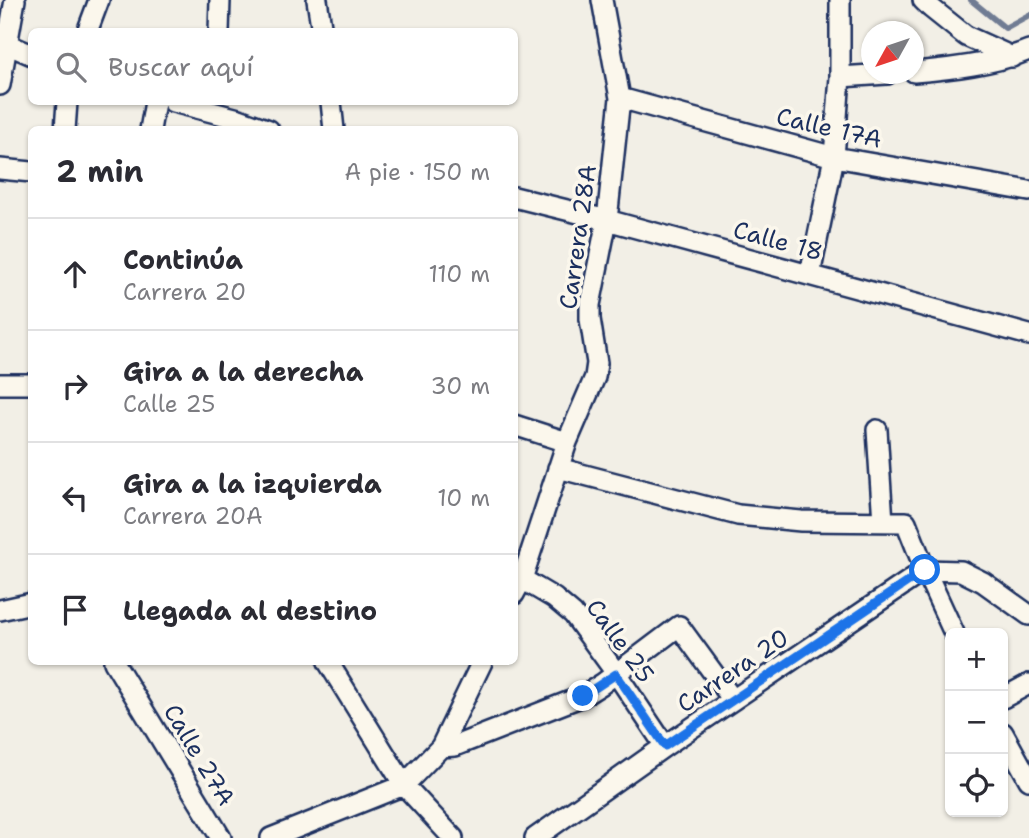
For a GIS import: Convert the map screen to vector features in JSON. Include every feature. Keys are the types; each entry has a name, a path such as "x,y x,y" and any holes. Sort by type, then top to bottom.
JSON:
{"street":[{"path":"0,85 4,42 15,0"},
{"path":"88,28 99,0"},
{"path":"219,28 220,0"},
{"path":"317,0 320,28"},
{"name":"Carrera 28A","path":"518,587 567,442 595,377 597,363 590,305 607,220 620,98 602,0"},
{"path":"810,275 834,157 840,77 840,0"},
{"path":"923,0 966,36 1020,54"},
{"path":"4,42 28,53"},
{"path":"924,71 1020,54"},
{"path":"840,77 861,76"},
{"name":"Calle 17A","path":"620,98 834,157 1029,191"},
{"path":"65,126 67,105"},
{"path":"151,126 154,105"},
{"path":"182,105 239,124"},
{"path":"223,105 239,124"},
{"path":"331,105 334,126"},
{"path":"0,169 28,172"},
{"name":"Calle 18","path":"518,198 1029,335"},
{"path":"0,384 28,384"},
{"path":"518,426 567,442"},
{"path":"877,430 883,522"},
{"path":"558,468 738,515 800,521 906,522 952,628"},
{"path":"925,570 961,571 1029,615"},
{"name":"Carrera 20","path":"535,838 665,746 925,570"},
{"name":"Calle 25","path":"518,587 554,598 573,614 665,746"},
{"path":"0,610 28,604"},
{"path":"441,747 455,746 583,696 679,626 733,700"},
{"name":"Calle 27A","path":"116,665 221,838"},
{"path":"330,665 404,785 453,838"},
{"path":"271,838 404,785 441,747 481,665"},
{"path":"1008,695 1029,684"},
{"path":"1008,742 1029,780"}],"waterway":[{"path":"971,0 1005,28 1029,15"}],"route":[{"path":"583,696 616,674 665,746 925,570"}]}
